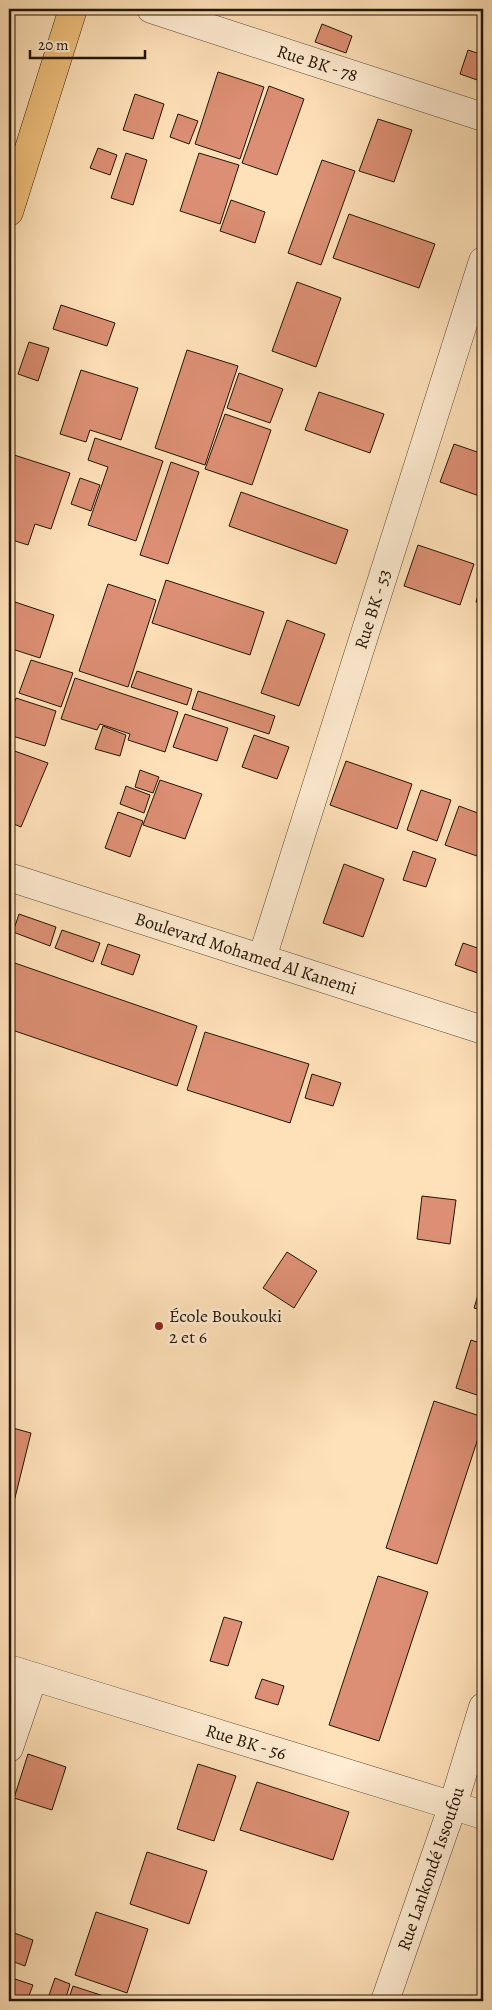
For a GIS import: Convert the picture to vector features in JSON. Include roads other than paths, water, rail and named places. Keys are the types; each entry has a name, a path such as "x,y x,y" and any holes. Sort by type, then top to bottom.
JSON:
{"main road":[{"path":"9,212 74,9"}],"street":[{"name":"Rue BK - 78","path":"151,9 483,117"},
{"name":"Rue BK - 53","path":"262,958 483,261"},
{"name":"Boulevard Mohamed Al Kanemi","path":"9,877 483,1030"},
{"path":"9,1748 21,1673"},
{"name":"Rue BK - 56","path":"21,1673 483,1815"},
{"name":"Rue Lankondé Issoufou","path":"385,2001 452,1805 483,1707"}],"place":[{"name":"École Boukouki 2 et 6","path":"159,1326"}]}
